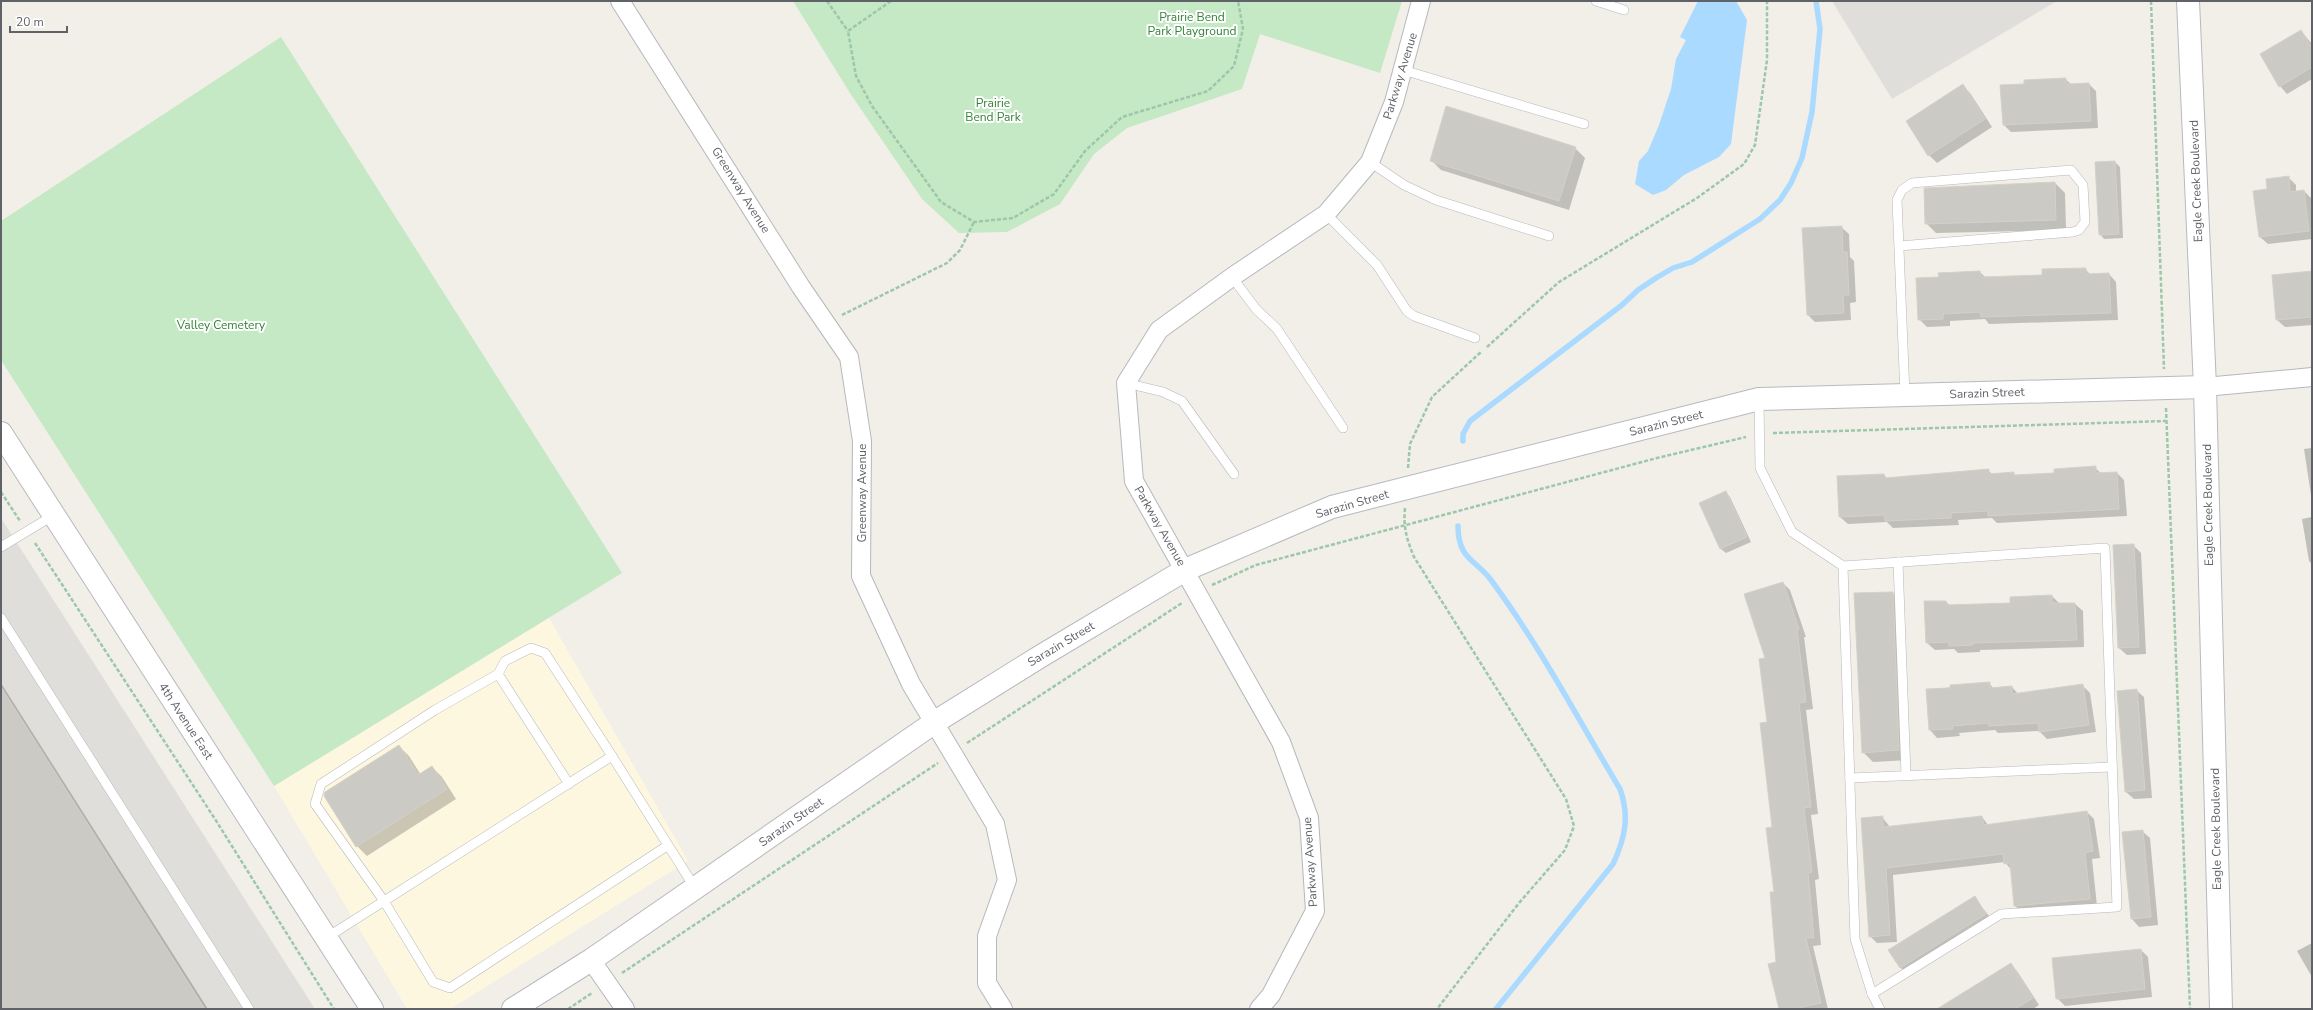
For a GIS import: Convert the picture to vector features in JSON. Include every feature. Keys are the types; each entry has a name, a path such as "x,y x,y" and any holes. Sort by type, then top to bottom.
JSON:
{"street":[{"name":"Greenway Avenue","path":"620,1 849,357 862,441 861,576 911,684 995,824 1007,880 987,936 987,983 1003,1009"},
{"name":"Parkway Avenue","path":"1259,1009 1271,995 1315,911 1309,818 1281,742 1134,481 1126,383 1159,330 1232,277 1326,214 1370,162 1394,102 1421,1"},
{"name":"Eagle Creek Boulevard","path":"2188,1 2205,386 2221,1009"},
{"path":"2205,386 2312,377"},
{"name":"Sarazin Street","path":"513,1009 591,960 935,722 1041,656 1185,570 1332,507 1759,399 2205,386"},
{"name":"4th Avenue East","path":"1,433 372,1009"},
{"path":"591,960 625,1009"}],"lane":[{"path":"1596,1 1624,10"},
{"path":"1403,70 1584,124"},
{"path":"1370,162 1404,185 1436,200 1549,236"},
{"path":"1899,246 2073,232 2079,230 2085,222 2084,185 2071,170 1912,183 1902,190 1897,200 1905,395"},
{"path":"1326,214 1377,265 1407,311 1414,316 1475,338"},
{"path":"1232,277 1256,309 1277,329 1343,428"},
{"path":"1126,383 1163,392 1182,401 1234,474"},
{"path":"1759,399 1760,468 1792,532 1843,566 2105,548 2117,907 2001,914 1872,994"},
{"path":"1,547 54,515"},
{"path":"1898,562 1906,775"},
{"path":"1843,566 1855,938 1872,994 1880,1009"},
{"path":"1,618 249,1009"},
{"path":"667,846 450,988 433,982 384,901 315,804 321,784 435,710 498,674 505,661 531,648 545,653 695,888"},
{"path":"498,674 569,784"},
{"path":"326,938 612,756"},
{"path":"1850,778 2112,767"}],"path":[{"path":"827,1 848,31 856,76 872,106 941,202 974,222 1013,218 1054,194 1085,151 1122,117 1208,91 1234,66 1242,29 1238,1"},
{"path":"848,31 891,1"},
{"path":"1437,1009 1519,903 1564,850 1574,826 1566,799 1414,557 1406,539 1404,524 1410,444 1432,397 1559,282 1697,198 1744,164 1755,145 1767,60 1767,1"},
{"path":"2151,1 2166,421 2190,1009"},
{"path":"826,323 947,263 960,250 974,222"},
{"path":"568,1009 953,752 1198,593 1223,579 1256,565 1404,524 1657,458 1760,433 2166,421"},
{"path":"1,492 210,813 334,1009"}],"shaded area":[{"path":"1832,1 2057,1 1892,99"},
{"path":"1,518 315,1009 1,1009"},
{"path":"549,618 688,861 450,1009 407,1009 274,786"}],"green space":[{"name":"Prairie Bend Park","path":"793,1 1402,1 1380,73 1260,34 1242,89 1127,128 1094,154 1060,204 1007,232 959,233 922,199 850,93"},
{"name":"Valley Cemetery","path":"281,37 622,573 274,786 1,360 1,221"}],"water":[{"path":"1698,1 1736,1 1747,20 1731,144 1719,157 1684,175 1666,190 1653,195 1635,184 1639,161 1648,151 1659,125 1671,89 1676,59 1686,40 1680,37"}],"building":[{"path":"2301,30 2312,48 2312,67 2279,87 2260,54"},
{"path":"2066,78 2066,84 2089,83 2091,121 2003,125 2000,85 2024,84 2024,80"},
{"path":"1963,84 1985,119 1928,156 1906,121"},
{"path":"1446,106 1576,147 1559,201 1430,161"},
{"path":"2115,161 2119,234 2099,235 2095,162"},
{"path":"2289,176 2290,192 2304,190 2309,231 2259,237 2253,191 2267,189 2266,179"},
{"path":"2055,182 2056,220 1925,224 1924,188"},
{"path":"1842,226 1843,252 1847,252 1849,295 1843,295 1844,313 1807,315 1802,228"},
{"path":"2086,268 2086,274 2109,273 2111,313 1981,317 1980,312 1943,314 1943,319 1918,320 1916,278 1939,277 1938,273 1980,271 1981,277 2042,275 2042,269"},
{"path":"2312,271 2312,317 2276,320 2272,275"},
{"path":"2096,466 2096,473 2117,472 2119,509 1988,516 1988,511 1951,513 1951,518 1885,521 1884,515 1839,517 1837,476 1884,474 1885,478 1989,469 1989,474 2014,472 2014,475 2054,473 2054,469"},
{"path":"1726,491 1747,537 1720,549 1699,503"},
{"path":"2134,544 2139,647 2118,648 2113,545"},
{"path":"1783,582 1799,629 1797,630 1806,702 1799,703 1811,807 1804,808 1812,872 1808,873 1814,938 1806,938 1821,1003 1802,1007 1802,1009 1779,1009 1768,964 1776,962 1770,892 1774,892 1766,828 1772,827 1760,723 1767,722 1759,659 1765,658 1744,594"},
{"path":"1893,592 1899,750 1862,753 1854,593"},
{"path":"2052,595 2052,603 2075,603 2077,640 1973,643 1973,645 1949,646 1949,642 1926,643 1924,601 1946,601 1947,605 2010,603 2010,597"},
{"path":"1990,682 1990,688 2012,686 2012,694 2083,684 2089,725 2039,732 2038,723 1989,726 1989,723 1952,726 1953,729 1929,730 1926,689 1950,688 1950,685"},
{"path":"1,687 205,1009 1,1009"},
{"path":"2137,689 2145,790 2125,792 2117,691"},
{"path":"399,745 418,775 432,766 447,789 356,847 324,796 325,792"},
{"path":"2087,811 2093,851 2085,853 2090,899 2014,906 2010,863 2004,864 2003,854 1886,868 1890,935 1869,937 1861,818 1883,816 1883,827 1982,816 1984,825"},
{"path":"2143,830 2151,917 2131,919 2122,832"},
{"path":"1975,896 1986,914 1900,968 1888,950"},
{"path":"2141,949 2145,989 2056,999 2052,958"},
{"path":"2011,963 2033,998 2015,1009 1937,1009"}],"waterway":[{"path":"1463,441 1463,434 1470,421 1622,305 1638,290 1673,268 1692,262 1760,219 1780,200 1791,183 1802,158 1812,112 1820,29 1816,1"},
{"path":"1458,526 1459,537 1464,552 1468,558 1491,580 1526,631 1620,789 1625,809 1625,827 1621,845 1613,864 1496,1009"}],"park label":[{"name":"Prairie Bend Park Playground","path":"1192,24"}]}
